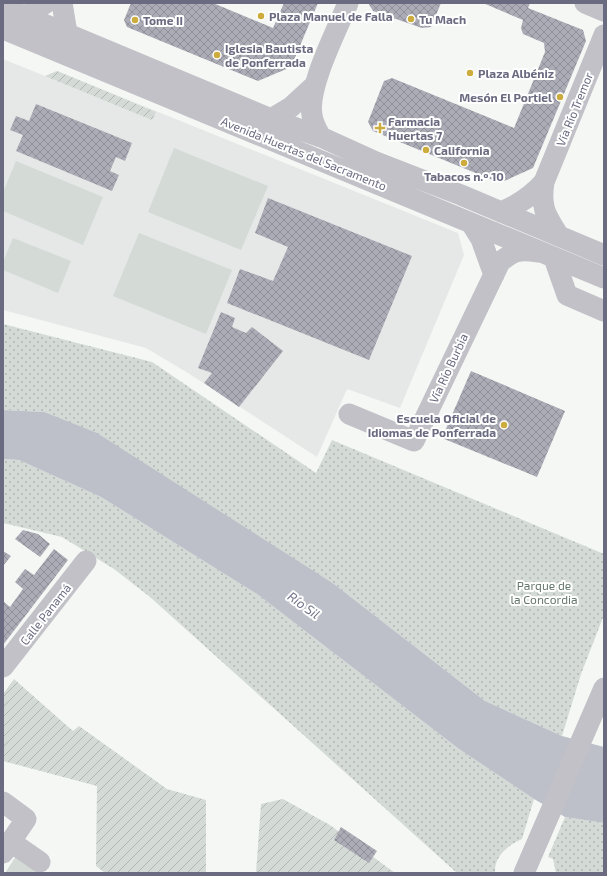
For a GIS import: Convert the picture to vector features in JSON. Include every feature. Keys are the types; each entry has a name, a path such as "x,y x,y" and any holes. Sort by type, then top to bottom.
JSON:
{"street":[{"path":"26,16 46,3"},
{"path":"62,3 67,33"},
{"path":"321,137 314,126 311,114 311,103 315,85 348,3"},
{"path":"585,3 604,11"},
{"name":"Avenida Huertas del Sacramento","path":"3,7 272,119 321,137 361,166 452,214 548,256 604,278"},
{"name":"Avenida Huertas del Sacramento","path":"3,29 361,166 460,195 604,255"},
{"name":"Vía Río Tremor","path":"559,236 546,215 541,198 544,182 604,35"},
{"path":"272,119 291,107 315,85"},
{"name":"Vía Río Tremor","path":"501,212 518,205 534,193 544,182"},
{"path":"452,214 460,195"},
{"path":"471,223 481,239 494,274"},
{"name":"Vía Río Burbia","path":"348,414 414,441 500,262 512,253 522,250 548,256"},
{"path":"548,256 566,295 604,311"},
{"name":"Calle Panamá","path":"3,667 86,561"},
{"path":"528,864 604,688"},
{"path":"3,802 26,819 7,848 40,862"}],"shaded area":[{"path":"3,59 45,76 57,71 458,233 464,255 400,408 347,389 317,457 188,373 146,348 3,310"}],"green space":[{"path":"57,71 156,112 152,120 45,76"},
{"path":"174,148 268,186 241,250 148,212"},
{"path":"16,161 103,197 83,245 3,211 3,192"},
{"path":"139,233 232,270 206,334 113,296"},
{"path":"13,238 71,261 58,293 3,270 3,262"},
{"name":"Parque de la Concordia","path":"3,324 152,362 316,473 332,440 604,554 604,615 581,674 562,736 485,701 334,584 44,412 3,410"},
{"path":"3,459 19,460 101,497 257,594 459,749 534,799 522,839 512,844 499,856 495,867 495,873 457,873 150,597 114,569 62,537 3,523"},
{"path":"14,679 73,731 79,726 167,789 206,800 206,873 105,873 96,866 97,786 3,761 3,694"},
{"path":"283,799 330,825 395,873 256,873 261,804"},
{"path":"565,817 604,823 604,873 556,873 553,859 548,857"},
{"path":"16,856 41,873 5,873"}],"water":[{"name":"Río Sil","path":"3,410 44,412 97,433 334,584 485,701 562,736 604,747 604,823 565,817 534,799 459,749 257,594 101,497 19,460 3,459"}],"building":[{"path":"131,3 213,3 273,28 284,3 318,3 291,67 258,81 127,27 124,20"},
{"path":"368,3 441,3 431,27 422,28 373,11"},
{"path":"483,3 530,3 528,8 583,30 586,41 533,168 500,183 373,131 368,122 384,81 392,78 514,128 545,52 544,43 523,34 521,28 523,20"},
{"path":"36,104 132,143 125,161 116,157 110,171 119,175 112,191 16,151 23,135 10,130 16,116 29,121"},
{"path":"268,198 412,256 369,360 227,303 240,269 273,281 288,247 255,233"},
{"path":"221,312 235,318 232,327 246,333 252,327 283,351 239,407 204,383 212,373 198,368"},
{"name":"Escuela Oficial de Idiomas de Ponferrada","path":"471,371 565,411 537,477 442,438"},
{"path":"23,530 38,534 50,544 40,557 15,539"},
{"path":"54,549 68,560 3,645 3,601 10,607 23,589 15,582 25,569 34,575"},
{"path":"3,551 11,556 3,566"},
{"path":"341,827 377,851 369,863 334,840"}],"place":[{"name":"Plaza Manuel de Falla","path":"261,16"},
{"name":"Tu Mach","path":"411,19"},
{"name":"Tome II","path":"135,20"},
{"name":"Iglesia Bautista de Ponferrada","path":"217,55"},
{"name":"Plaza Albéniz","path":"470,73"},
{"name":"Mesón El Portiel","path":"560,97"},
{"name":"Farmacia Huertas 7","path":"380,128"},
{"name":"California","path":"426,150"},
{"name":"Tabacos n.º 10","path":"464,163"},
{"name":"Escuela Oficial de Idiomas de Ponferrada","path":"504,425"}]}
